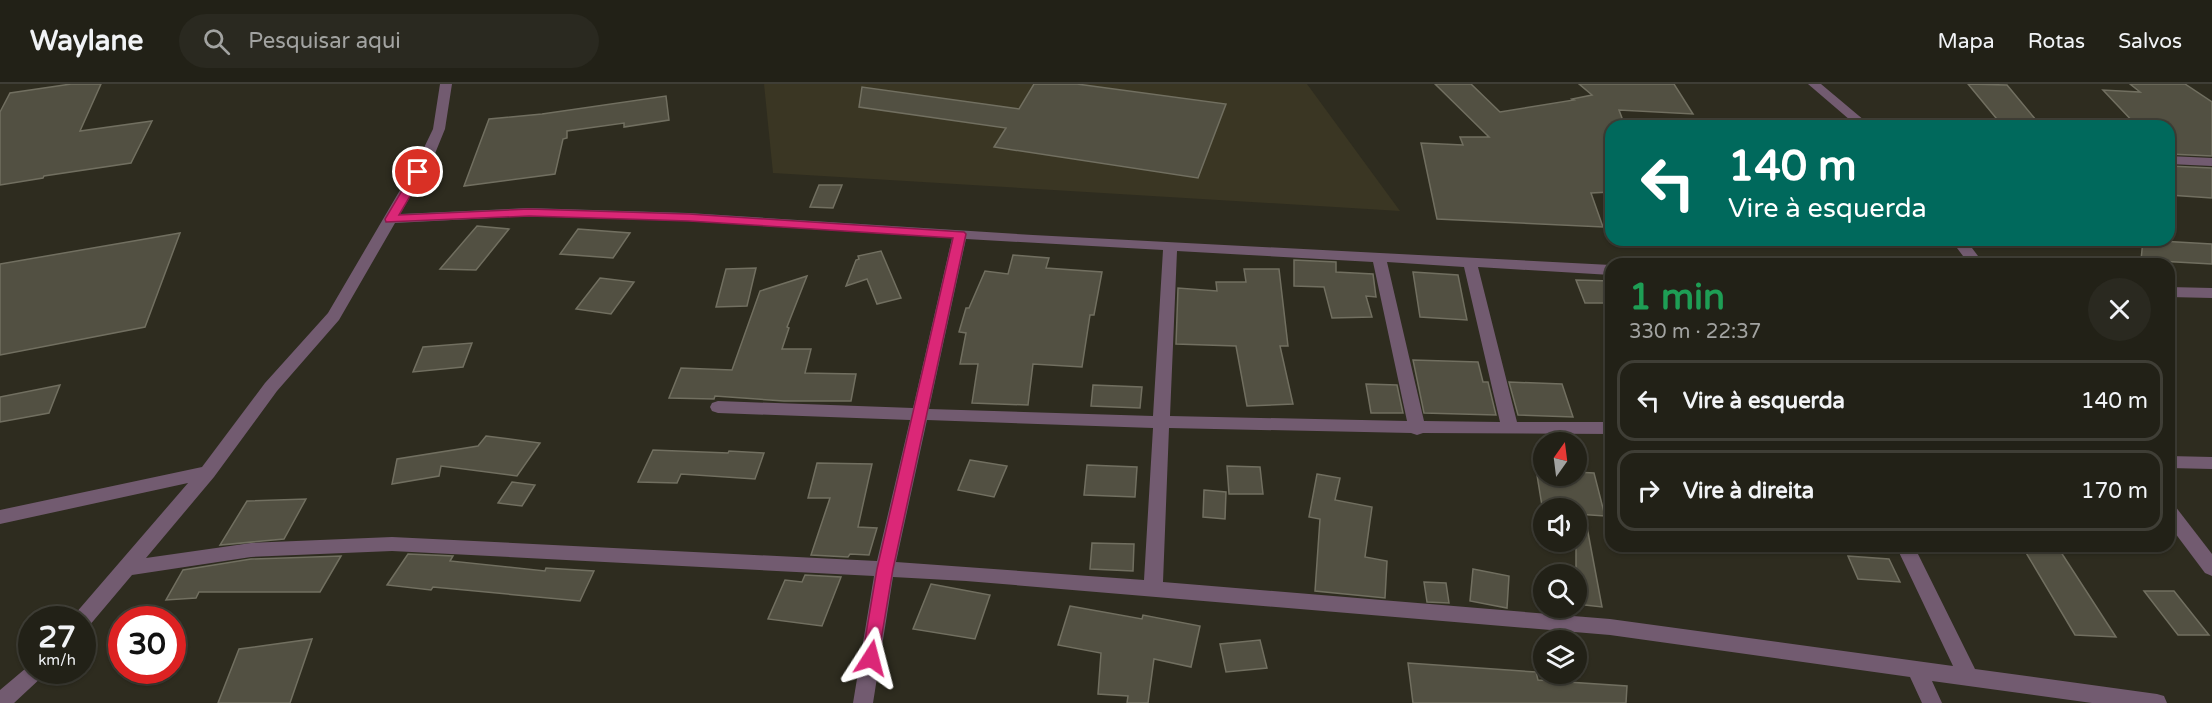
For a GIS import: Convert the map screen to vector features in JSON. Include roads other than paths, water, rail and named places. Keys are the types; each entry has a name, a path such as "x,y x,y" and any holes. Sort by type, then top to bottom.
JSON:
{"street":[{"path":"94,606 208,472 271,387 334,316 427,156 439,129 446,84"},
{"path":"1815,84 1858,120"},
{"path":"2175,160 2212,162"},
{"path":"391,219 540,213 689,217 1170,247 1605,270"},
{"path":"863,703 885,569 960,234"},
{"path":"1963,246 1972,258"},
{"path":"1153,589 1170,247"},
{"path":"1379,258 1417,429"},
{"path":"1470,263 1510,428"},
{"path":"2175,292 2212,293"},
{"path":"718,407 1160,423 1417,429 1605,428"},
{"path":"2175,462 2212,463"},
{"path":"0,517 208,472"},
{"path":"2175,519 2212,568"},
{"path":"128,568 251,550 392,544 966,573 1610,627 2157,703"},
{"path":"1908,552 1968,675"},
{"path":"1917,670 1932,703"},
{"path":"0,703 21,684"}]}
